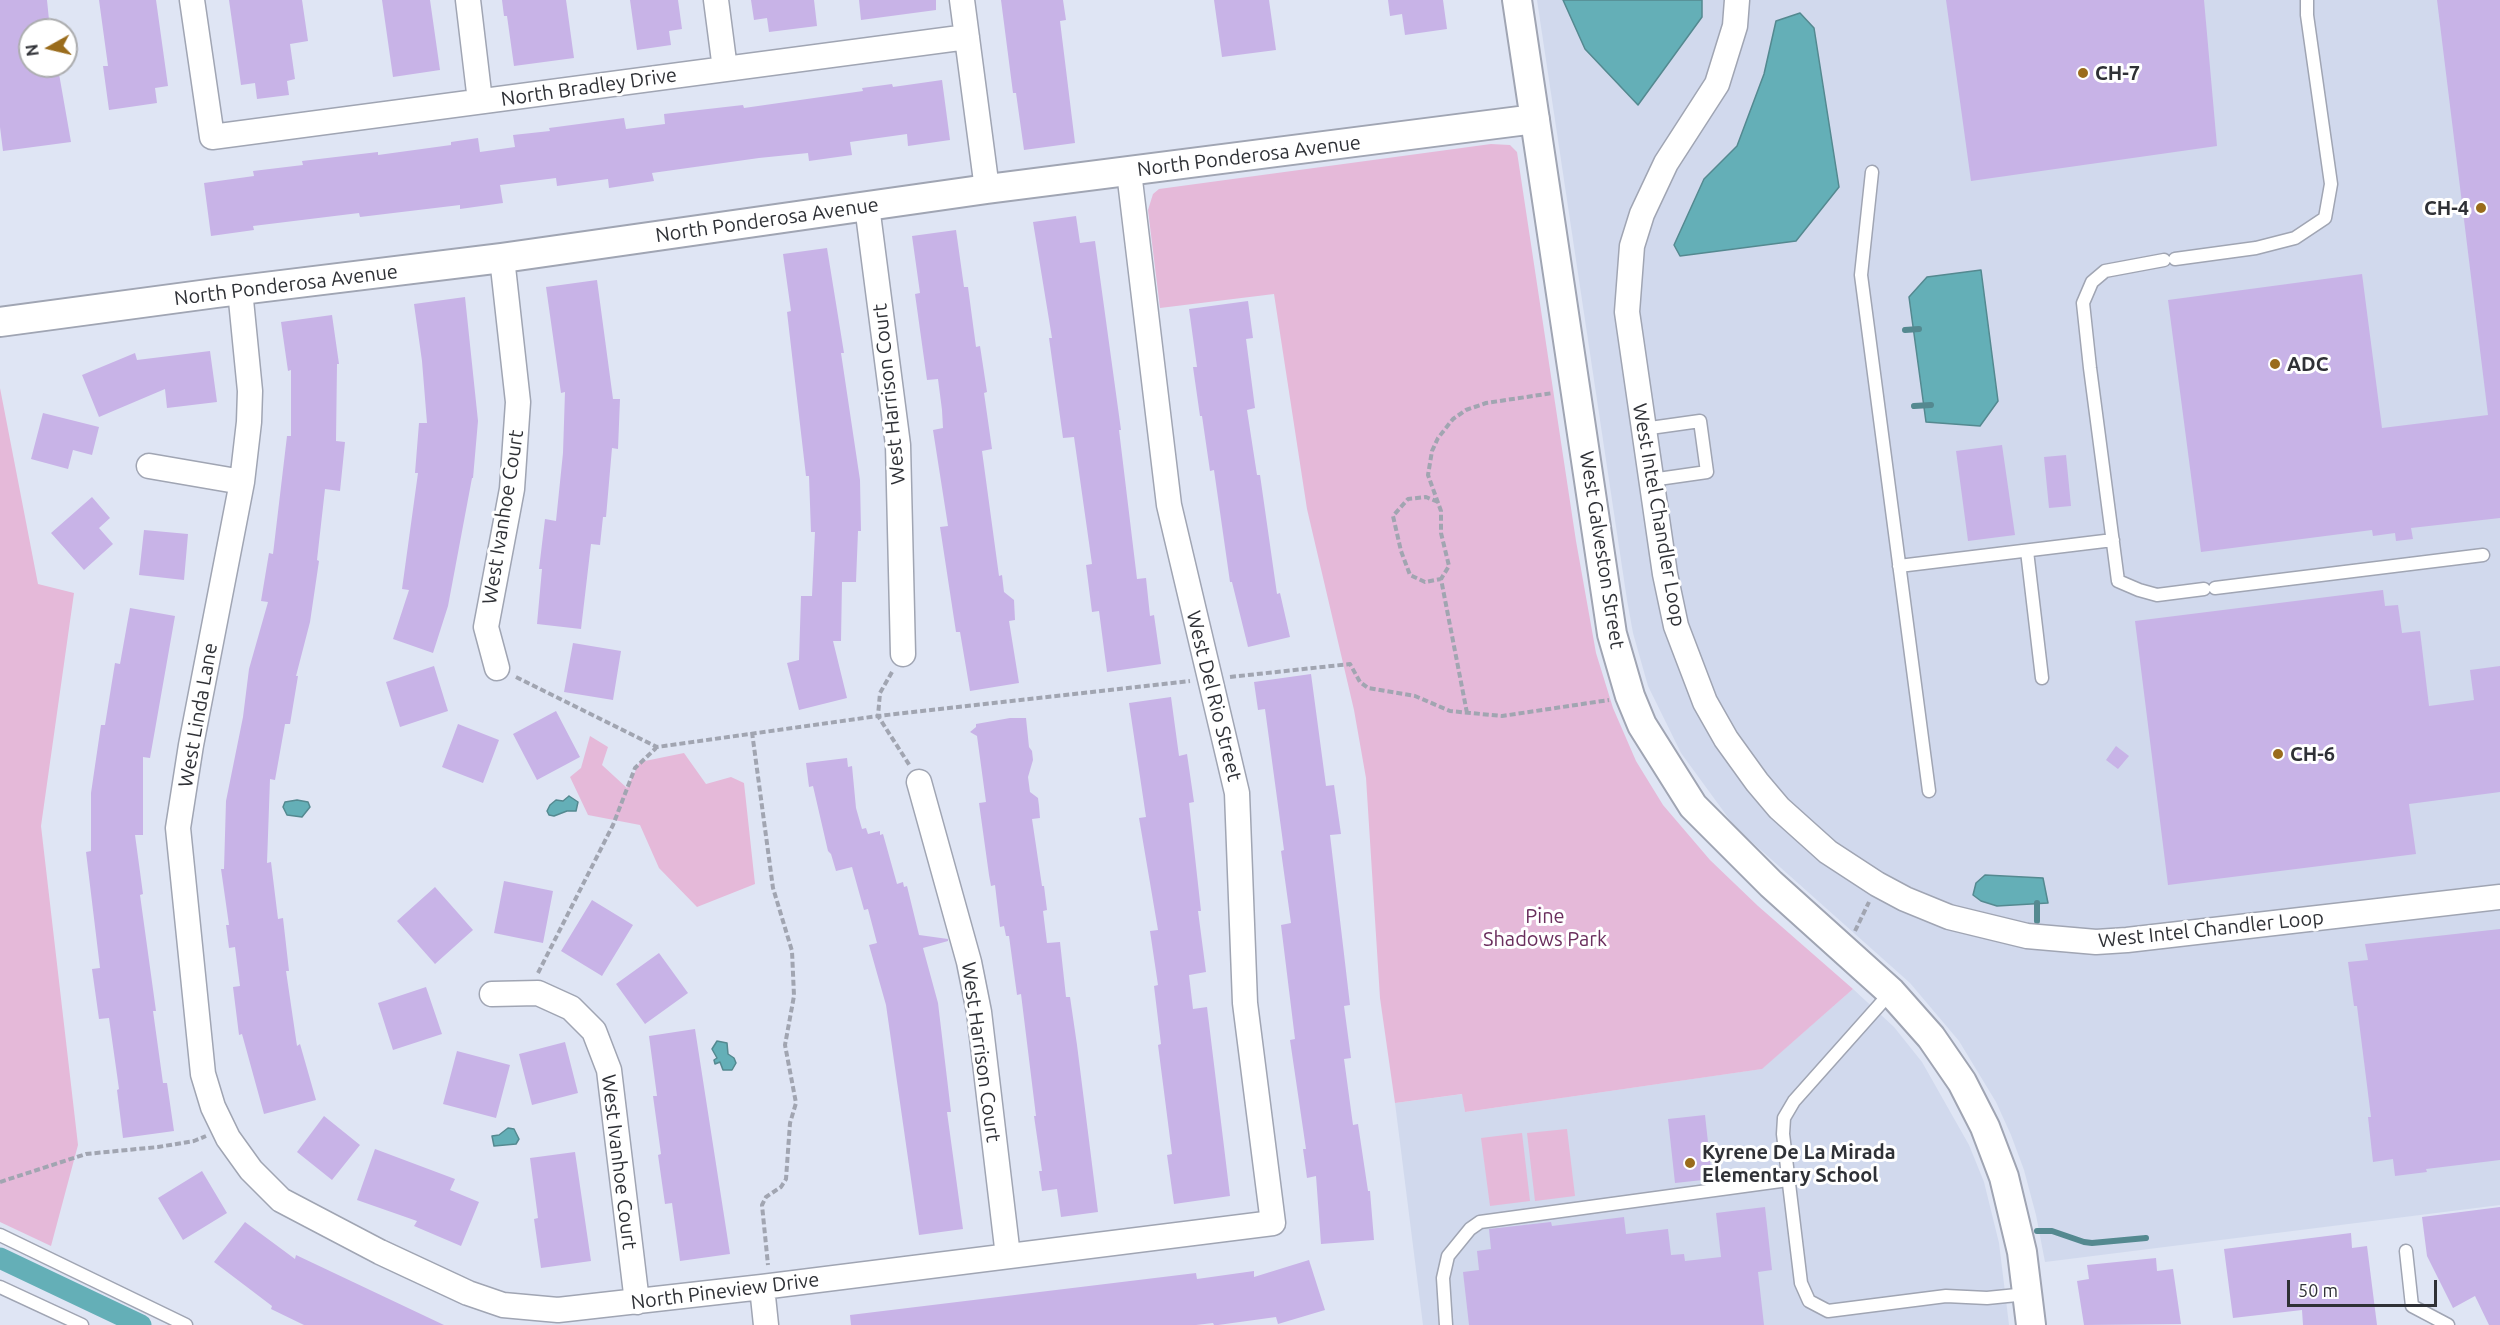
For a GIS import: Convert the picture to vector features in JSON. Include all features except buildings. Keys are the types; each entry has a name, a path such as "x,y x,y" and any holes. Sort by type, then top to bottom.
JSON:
{"street":[{"name":"North Bradley Drive","path":"192,0 212,137 966,37"},
{"path":"468,0 480,101"},
{"path":"716,0 725,69"},
{"path":"962,0 987,189"},
{"name":"West Galveston Street","path":"1517,0 1612,634 1630,696 1642,724 1693,806 1771,884 1891,992 1931,1037 1962,1082 1985,1127 2004,1177 2022,1252 2031,1325"},
{"name":"West Intel Chandler Loop","path":"1737,0 1735,26 1717,84 1666,163 1642,213 1632,246 1627,312 1665,574 1676,626 1696,681 1718,725 1747,769 1779,808 1828,852 1877,884 1934,912 1973,924 2027,936 2096,942 2500,897"},
{"name":"North Ponderosa Avenue","path":"0,322 502,258 987,189 1535,119"},
{"name":"West Del Rio Street","path":"1129,172 1169,505 1237,793 1245,1003 1273,1222"},
{"name":"West Harrison Court","path":"867,206 898,445 903,654"},
{"name":"West Ivanhoe Court","path":"497,668 486,627 512,489 518,402 502,258"},
{"name":"West Linda Lane","path":"219,1140 213,1107 203,1074 178,828 191,745 242,482 250,391 240,290"},
{"path":"149,466 242,482"},
{"name":"West Harrison Court","path":"919,782 973,982 1008,1256"},
{"name":"West Ivanhoe Court","path":"492,994 538,993 571,1008 594,1031 609,1070 637,1302"},
{"name":"North Pineview Drive","path":"219,1140 281,1200 380,1252 468,1293 503,1305 558,1310 767,1287 1273,1222"},
{"path":"766,1325 767,1287"}],"lane":[{"path":"2307,0 2307,15 2331,184 2325,218 2295,238 2256,248 2105,270 2092,282 2083,303 2118,581 2157,595 2482,555"},
{"path":"1872,172 1861,275 1929,791"},
{"path":"1643,429 1700,421 1707,472 1651,480"},
{"path":"1899,566 2113,540"},
{"path":"2027,551 2042,678"},
{"path":"1891,992 1794,1101 1784,1118 1783,1134 1801,1283 1809,1300 1828,1311 1946,1296 1987,1298 2027,1294"},
{"path":"1446,1325 1443,1278 1448,1256 1470,1229 1480,1221 1788,1180"},
{"path":"0,1235 186,1325"},
{"path":"2406,1251 2412,1306 2448,1325"},
{"path":"0,1287 82,1325"}],"path":[{"path":"1467,713 1442,579 1449,566 1441,533 1441,511 1428,475 1432,452 1438,438 1453,419 1466,410 1486,403 1577,389"},
{"path":"1438,502 1426,497 1408,499 1393,516 1401,551 1410,575 1425,582 1442,579"},
{"path":"903,654 880,693 878,716 919,782"},
{"path":"527,993 613,825 636,768 643,758 657,747 878,716 1350,664 1360,682 1368,688 1380,692 1415,696 1449,711 1516,715 1630,696"},
{"path":"497,668 657,747"},
{"path":"752,732 772,888 792,951 793,974 792,1011 785,1045 796,1102 790,1123 786,1179 782,1187 766,1197 762,1205 767,1287"},
{"path":"1846,950 1877,884"},
{"path":"0,1182 86,1154 158,1147 194,1141 206,1136 219,1140"}],"shaded area":[{"path":"1537,0 2500,0 2500,1205 2045,1262 2024,1170 2011,1135 1996,1102 1959,1041 1910,983 1735,827 1681,753 1648,686 1633,633 1627,600"},
{"name":"Kyrene De La Mirada Elementary School","path":"1853,989 1894,1027 1922,1062 1969,1145 1984,1182 1999,1243 2009,1325 1423,1325 1395,1103 1463,1094 1465,1112 1761,1069"}],"green space":[{"name":"Pine Shadows Park","path":"1491,144 1510,145 1517,152 1576,541 1596,653 1613,708 1636,761 1663,805 1710,860 1758,906 1853,989 1762,1069 1465,1112 1462,1094 1395,1103 1380,998 1366,778 1354,710 1307,509 1274,294 1160,308 1148,210 1153,194 1159,189"},
{"path":"0,388 38,584 74,593 41,826 78,1145 51,1246 0,1222"},
{"path":"590,736 608,747 602,765 627,788 640,762 684,753 706,784 731,777 744,783 755,884 697,907 659,868 640,825 588,815 570,777 581,768"},
{"path":"1567,1129 1575,1196 1535,1201 1527,1133"},
{"path":"1522,1133 1530,1201 1490,1206 1481,1138"}],"water":[{"path":"1563,0 1702,0 1702,17 1638,105 1585,49"},
{"path":"1800,13 1814,28 1839,187 1796,241 1680,256 1674,245 1704,179 1737,146 1764,74 1776,21"},
{"path":"1981,270 1998,401 1980,426 1926,422 1909,297 1927,277"},
{"path":"569,796 578,802 576,811 549,815 547,811 550,805 556,800 563,801"},
{"path":"297,800 308,802 310,807 302,817 287,815 283,807 285,802"},
{"path":"1985,875 2043,878 2048,903 1997,906 1981,901 1973,895 1976,883"},
{"path":"717,1041 727,1043 728,1054 734,1058 736,1063 732,1070 723,1070 720,1062 715,1064 714,1060 717,1058 712,1049"},
{"path":"508,1128 514,1129 519,1139 516,1144 494,1146 492,1136 499,1135"}],"waterway":[{"path":"1905,330 1919,329"},
{"path":"1914,406 1931,405"},
{"path":"2037,903 2037,921"},
{"path":"2037,1231 2052,1231 2092,1243 2146,1238"},
{"path":"0,1258 141,1325"}],"place":[{"name":"CH-7","path":"2083,73"},
{"name":"CH-4","path":"2481,208"},
{"name":"ADC","path":"2275,364"},
{"name":"CH-6","path":"2278,754"},
{"name":"Kyrene De La Mirada Elementary School","path":"1690,1163"}]}
